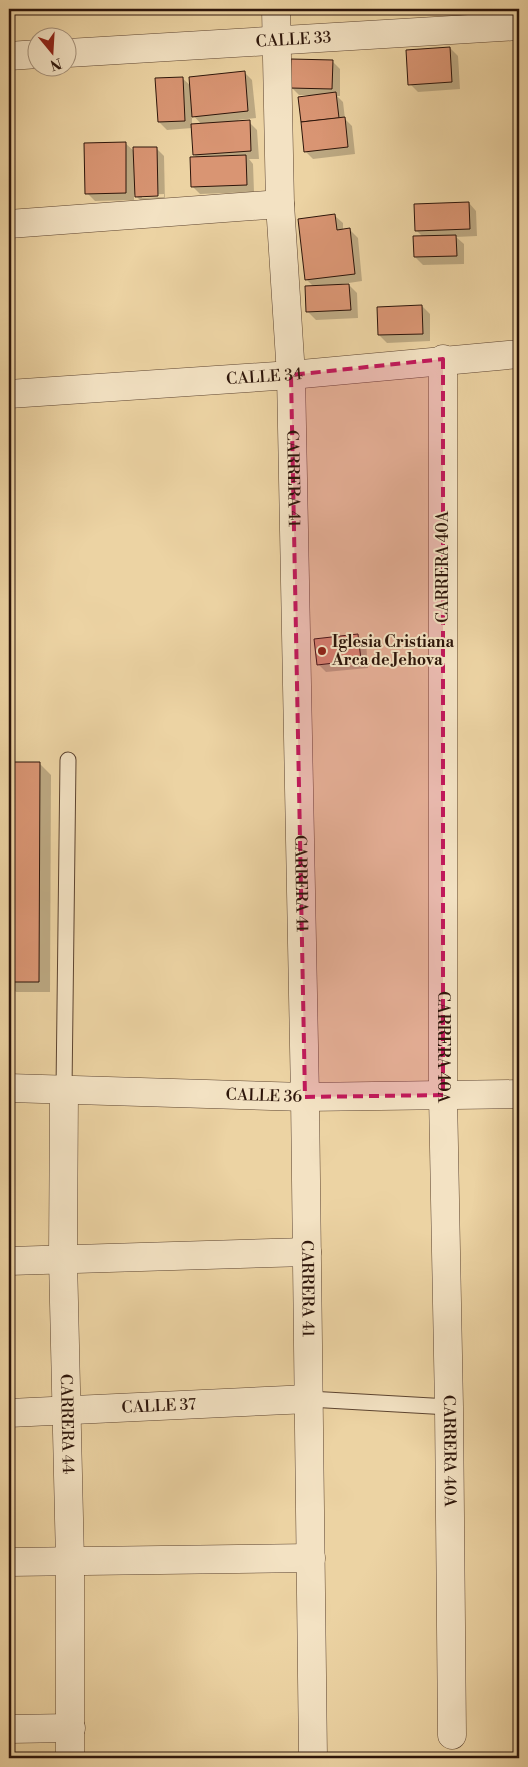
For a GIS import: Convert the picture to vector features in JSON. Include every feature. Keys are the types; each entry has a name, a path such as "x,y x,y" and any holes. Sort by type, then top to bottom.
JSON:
{"street":[{"name":"CARRERA 41","path":"276,9 280,204 291,375 305,1097 313,1758"},
{"name":"CALLE 33","path":"78,52 519,26"},
{"path":"9,56 28,55"},
{"path":"9,224 280,204"},
{"name":"CALLE 34","path":"9,394 291,375 443,359 519,354"},
{"name":"CARRERA 40A","path":"443,359 443,1095 449,1407 452,1735"},
{"name":"CALLE 36","path":"9,1088 305,1097 519,1094"},
{"name":"CARRERA 44","path":"64,1090 63,1259 70,1561 70,1758"},
{"path":"9,1261 307,1252"},
{"name":"CALLE 37","path":"9,1413 309,1399"},
{"path":"9,1562 310,1558"},
{"path":"9,1729 71,1728"}],"lane":[{"path":"64,1090 68,760"},
{"path":"309,1399 449,1407"}],"highlighted area":[{"path":"443,359 443,1095 305,1097 291,375"}],"building":[{"path":"450,47 452,82 408,85 406,50"},
{"path":"291,59 333,60 332,89 290,88"},
{"path":"245,71 248,111 192,117 189,77"},
{"path":"183,77 185,121 158,122 155,78"},
{"path":"336,92 339,118 301,122 298,97"},
{"path":"345,117 348,147 304,152 301,122"},
{"path":"250,120 251,151 193,155 191,124"},
{"path":"126,142 126,193 85,194 84,143"},
{"path":"133,147 157,147 158,196 135,197"},
{"path":"246,155 247,185 191,187 190,157"},
{"path":"469,202 470,229 415,231 414,204"},
{"path":"335,214 337,230 350,228 355,274 305,280 298,219"},
{"path":"456,235 457,256 414,257 413,236"},
{"path":"349,284 351,310 306,312 305,286"},
{"path":"422,305 423,334 378,335 377,307"},
{"path":"358,634 361,660 317,665 314,639"},
{"path":"9,762 40,762 39,982 9,982"}],"place":[{"name":"Iglesia Cristiana Arca de Jehova","path":"322,651"}]}
